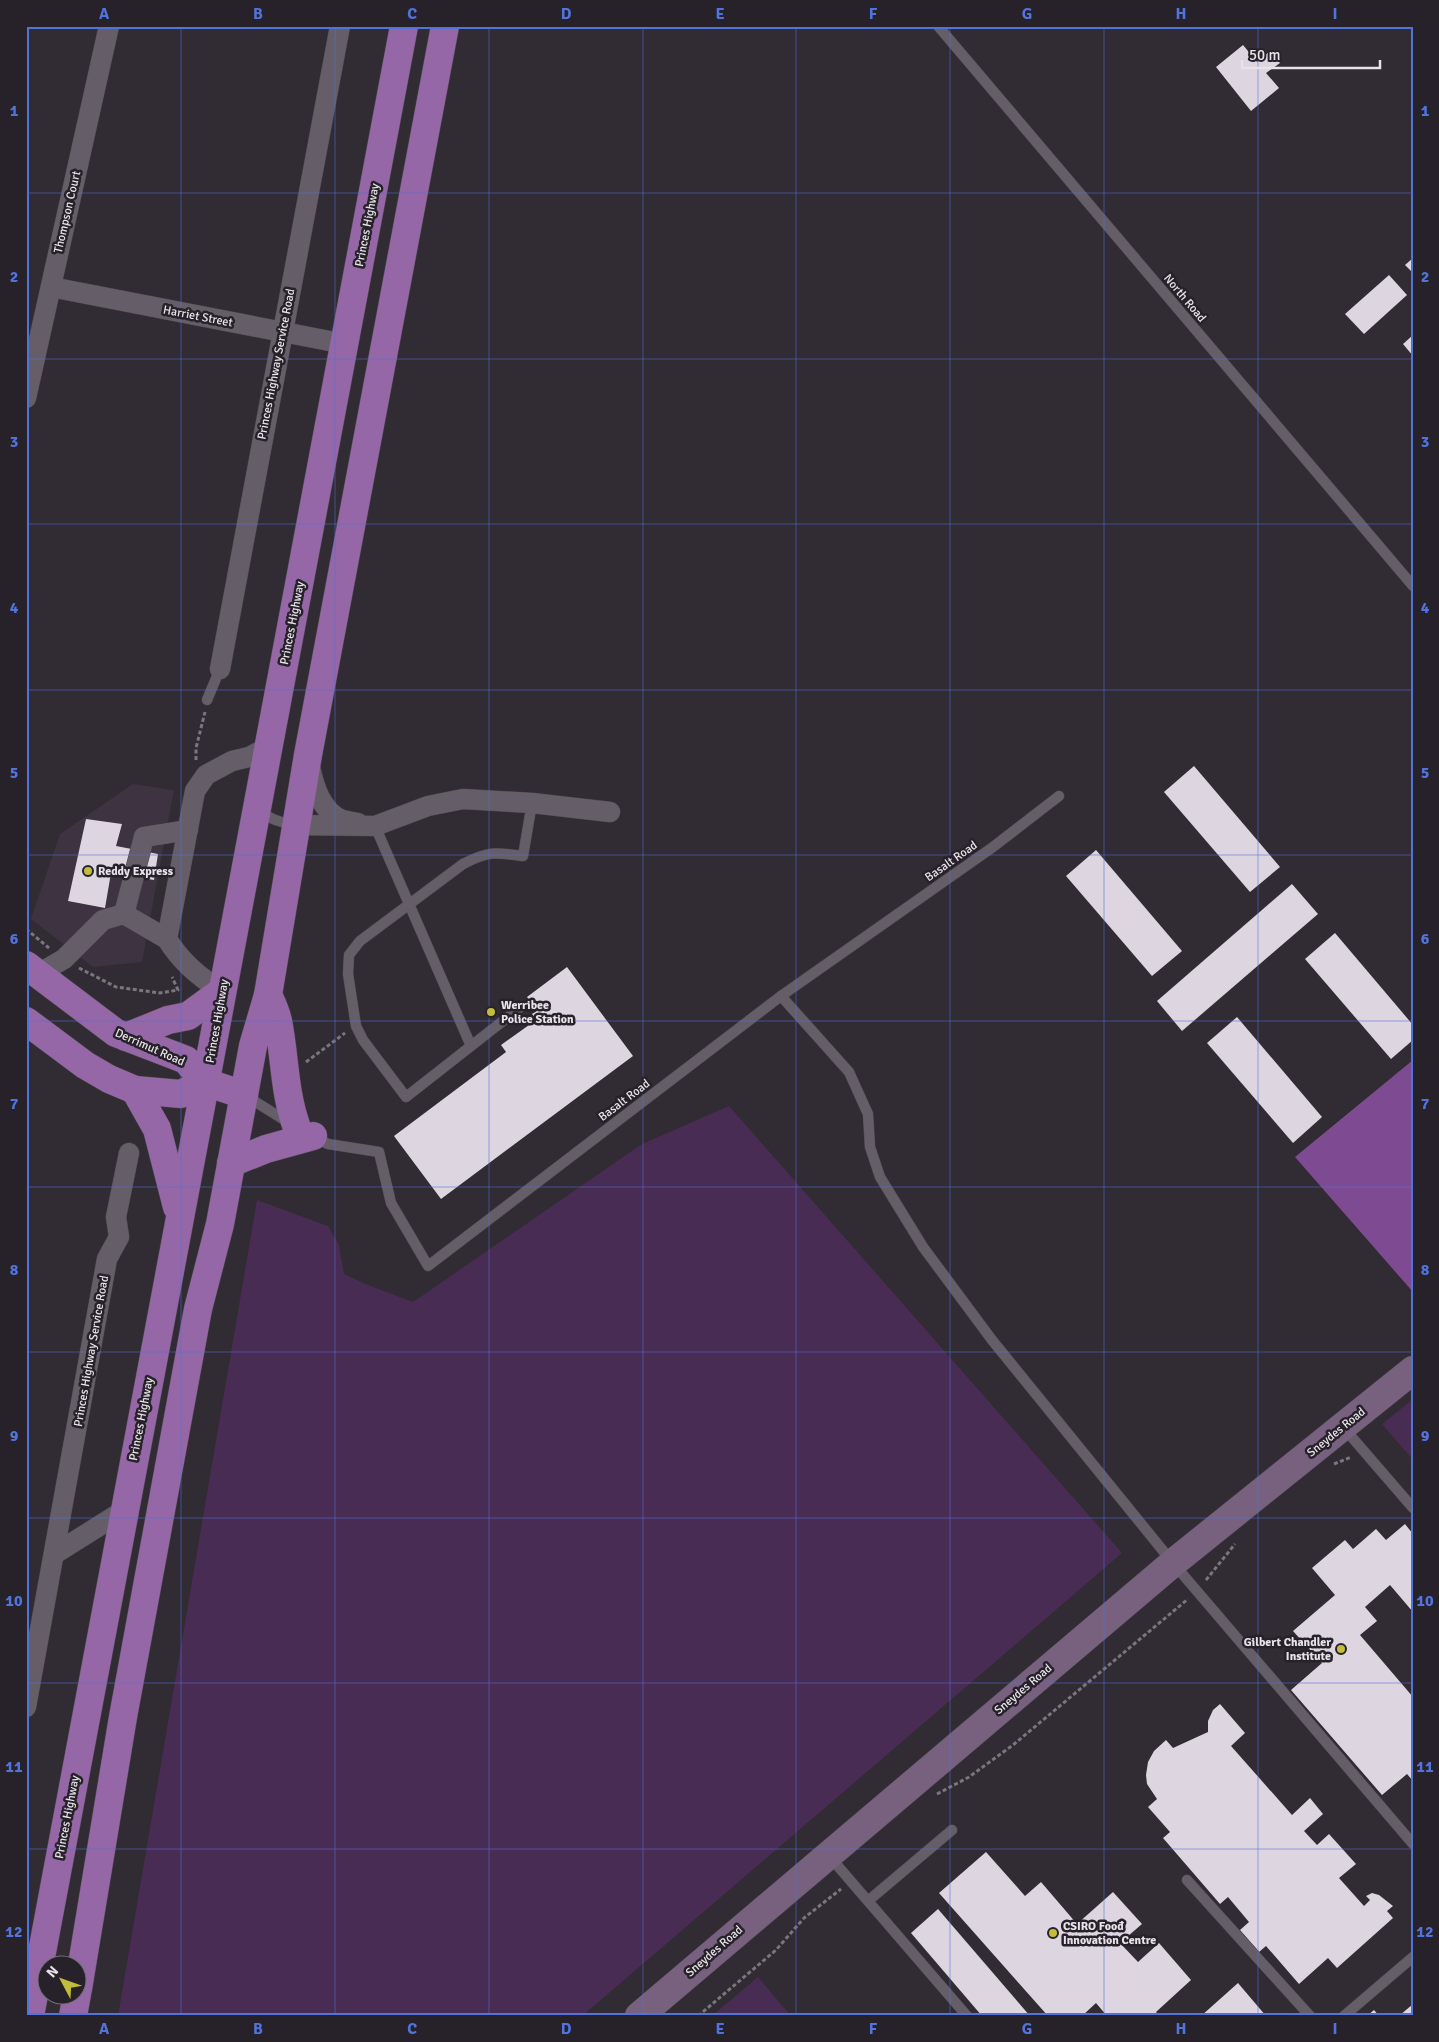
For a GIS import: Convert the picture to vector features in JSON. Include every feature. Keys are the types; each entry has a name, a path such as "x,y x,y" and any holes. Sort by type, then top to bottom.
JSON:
{"highway":[{"name":"Princes Highway","path":"30,2016 123,1511 180,1218 404,26"},
{"path":"84,1954 123,1717 198,1309 220,1224 253,1046 268,995 295,825 445,26"},
{"path":"345,344 383,353"},
{"name":"Derrimut Road","path":"32,969 116,1034 186,1060 205,1082"},
{"path":"126,1037 168,1020 188,1016 222,991"},
{"path":"231,1163 305,1132 292,1116 284,1073 278,1019 268,995"},
{"path":"26,1021 85,1065 109,1079 135,1090 182,1094 205,1082 244,1096"},
{"path":"135,1090 157,1129 180,1218"}],"main road":[{"name":"Sneydes Road","path":"639,2016 1173,1563 1413,1370"}],"street":[{"name":"Thompson Court","path":"26,398 109,26"},
{"name":"Princes Highway Service Road","path":"220,669 281,332 340,26"},
{"name":"Harriet Street","path":"51,287 345,344"},
{"path":"168,939 195,791 206,775 232,761 249,757 268,748"},
{"path":"308,755 315,789 328,808 341,819 375,826"},
{"path":"295,825 375,826 428,806 463,799 532,803 610,812"},
{"path":"124,914 144,837 188,830"},
{"path":"32,969 64,959 103,920 124,914 168,939 174,951 202,979 222,991"},
{"name":"Princes Highway Service Road","path":"26,1707 56,1552 108,1259 119,1237 116,1217 129,1153"},
{"path":"56,1552 123,1511"}],"lane":[{"name":"North Road","path":"938,26 1413,586"},
{"name":"Princes Highway Service Road","path":"207,700 220,669"},
{"name":"Basalt Road","path":"244,1096 328,1144 379,1152 391,1203 428,1266 781,996 993,847 1059,796"},
{"path":"522,1006 406,1097 363,1040 356,1026 348,974 349,955 360,942 462,864 480,855 496,852 523,856 532,803"},
{"path":"257,804 266,815 274,820 295,825"},
{"path":"375,826 471,1046"},
{"path":"781,996 849,1072 868,1114 870,1147 880,1177 923,1247 992,1340 1173,1563 1413,1844"},
{"path":"1342,1426 1413,1508"},
{"path":"868,1901 952,1830"},
{"path":"828,1854 967,2016"},
{"path":"1187,1880 1310,2016"},
{"path":"1344,2016 1413,1957"}],"path":[{"path":"195,791 196,748 207,700"},
{"path":"26,929 64,959 116,987 160,993 178,990"},
{"path":"304,1064 356,1026"},
{"path":"1327,1467 1342,1462 1363,1451"},
{"path":"936,1795 969,1777 1013,1745 1198,1591 1239,1539"},
{"path":"698,2016 776,1950 804,1918 840,1891 849,1879"}],"shaded area":[{"path":"133,784 174,790 142,962 93,967 31,919 60,834"},
{"path":"1413,1060 1413,1292 1295,1157"},
{"path":"729,1106 1122,1553 582,2016 118,2016 257,1200 328,1226 339,1245 344,1274 413,1302 642,1144"},
{"path":"1413,1399 1413,1460 1382,1424"},
{"path":"758,1977 791,2016 712,2016"}],"building":[{"path":"1243,45 1257,62 1270,51 1280,63 1266,73 1279,88 1251,111 1216,67"},
{"path":"1413,258 1413,273 1405,265"},
{"path":"1389,275 1407,295 1364,334 1345,314"},
{"path":"1413,335 1413,356 1403,344"},
{"path":"1194,766 1280,867 1250,892 1164,792"},
{"path":"86,819 122,824 116,846 158,854 154,880 111,873 105,908 68,901"},
{"path":"1096,850 1182,951 1152,976 1066,876"},
{"path":"1292,884 1318,914 1182,1031 1157,1001"},
{"path":"1335,933 1413,1025 1413,1040 1391,1059 1305,959"},
{"path":"567,967 633,1056 441,1199 394,1136 506,1052 501,1045 536,1020 532,1014 537,1011 527,997"},
{"path":"1237,1017 1322,1117 1293,1143 1207,1043"},
{"name":"Gilbert Chandler Institute","path":"1405,1524 1413,1534 1413,1612 1390,1585 1365,1607 1377,1621 1360,1635 1413,1697 1413,1781 1407,1774 1382,1795 1291,1690 1322,1663 1293,1631 1335,1595 1312,1568 1345,1540 1353,1549 1376,1529 1386,1540"},
{"path":"1220,1704 1245,1733 1231,1746 1292,1815 1310,1798 1323,1814 1304,1831 1317,1845 1329,1834 1356,1864 1339,1878 1364,1906 1370,1900 1366,1896 1372,1893 1379,1895 1393,1906 1387,1911 1393,1918 1337,1968 1328,1958 1299,1984 1266,1946 1259,1952 1240,1930 1249,1922 1228,1897 1220,1904 1163,1838 1170,1832 1148,1807 1157,1799 1147,1784 1146,1775 1148,1762 1154,1751 1166,1740 1173,1748 1208,1732 1208,1721 1213,1710"},
{"name":"CSIRO Foođ Innovation Centre","path":"986,1852 1025,1896 1041,1882 1077,1924 1113,1892 1142,1924 1120,1943 1138,1962 1159,1943 1191,1980 1156,2012 1159,2016 1107,2016 1096,2003 1082,2016 1048,2016 939,1893"},
{"path":"938,1909 1030,2016 982,2016 911,1933"},
{"path":"1238,1983 1266,2016 1201,2016"},
{"path":"1413,2004 1413,2016 1399,2016"},
{"path":"1374,2010 1379,2016 1367,2016"}],"place":[{"name":"Reddy Express","path":"88,871"},
{"name":"Werribee Police Station","path":"491,1012"},
{"name":"Gilbert Chandler Institute","path":"1341,1649"},
{"name":"CSIRO Foođ Innovation Centre","path":"1053,1933"}]}
